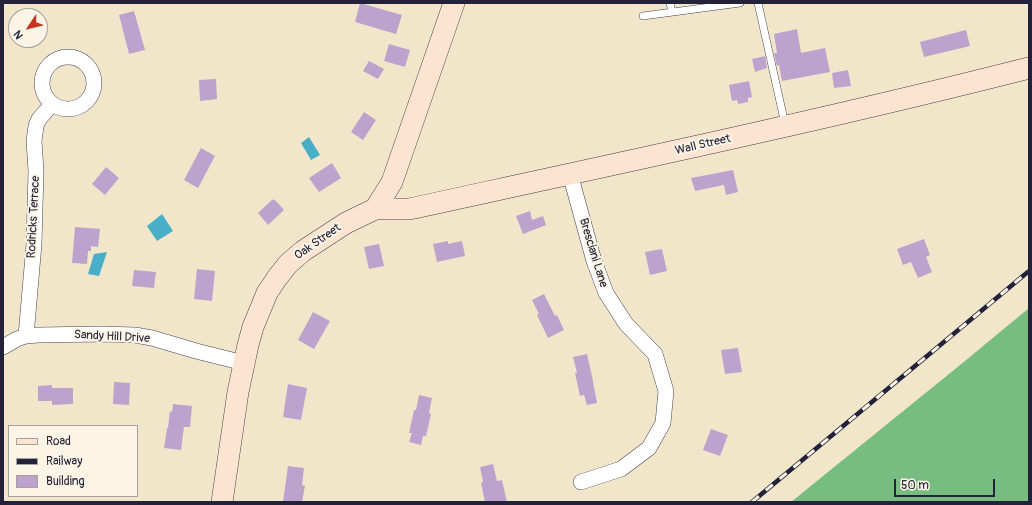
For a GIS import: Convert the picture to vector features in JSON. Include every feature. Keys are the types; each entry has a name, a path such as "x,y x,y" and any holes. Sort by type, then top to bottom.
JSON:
{"main road":[{"path":"375,209 392,182 454,3"},
{"name":"Wall Street","path":"375,209 409,209 785,126 1029,68"},
{"name":"Oak Street","path":"222,502 238,392 244,363 253,327 268,294 277,278 288,264 302,251 346,223 375,209"}],"street":[{"name":"Rodricks Terrace","path":"26,336 34,244 36,171 34,141 36,126 39,119 52,104"},
{"name":"Bresciani Lane","path":"570,174 594,261 606,293 626,324 654,354 666,391 663,423 649,448 621,469 581,482"},
{"name":"Sandy Hill Drive","path":"3,347 26,336 47,334 135,336 152,338 244,363"}],"lane":[{"path":"670,3 672,12"},
{"path":"643,16 723,4 740,3"},
{"path":"758,3 785,126"}],"green space":[{"path":"1029,308 1029,502 791,502 965,361"}],"water":[{"path":"309,137 320,155 311,160 301,143"},
{"path":"162,214 173,231 157,241 147,226"},
{"path":"107,252 99,276 88,274 94,254"}],"building":[{"path":"360,3 402,15 396,34 355,22"},
{"path":"134,11 145,50 129,54 119,15"},
{"path":"797,29 801,53 825,48 830,72 782,81 779,65 777,66 774,53 777,53 774,34"},
{"path":"966,30 970,46 924,57 920,42"},
{"path":"389,44 410,50 405,67 384,61"},
{"path":"765,56 767,68 755,72 752,59"},
{"path":"369,61 384,69 378,79 363,71"},
{"path":"848,70 851,86 834,88 832,73"},
{"path":"216,79 217,99 200,101 199,80"},
{"path":"749,81 752,97 748,98 748,102 738,104 737,100 732,101 729,85"},
{"path":"364,112 376,120 363,140 351,132"},
{"path":"201,148 215,156 198,188 184,180"},
{"path":"332,163 341,178 319,192 309,178"},
{"path":"106,167 119,178 105,195 92,184"},
{"path":"733,170 738,192 726,195 724,185 695,191 691,178"},
{"path":"273,199 284,210 268,225 258,213"},
{"path":"530,211 532,220 543,216 546,225 523,234 516,216"},
{"path":"75,227 100,229 98,247 91,246 91,251 88,251 87,264 72,263"},
{"path":"924,239 930,255 926,257 932,272 918,278 911,262 903,265 897,249"},
{"path":"448,241 448,244 462,241 465,256 437,262 433,244"},
{"path":"379,244 384,266 369,269 364,247"},
{"path":"662,249 667,271 650,275 645,252"},
{"path":"197,269 215,271 212,301 194,299"},
{"path":"134,270 156,272 154,288 132,286"},
{"path":"544,294 564,330 548,338 537,315 539,314 532,300"},
{"path":"313,312 330,321 314,349 298,340"},
{"path":"738,348 742,372 725,374 721,350"},
{"path":"587,354 597,403 587,405 584,395 580,396 573,357"},
{"path":"114,382 130,383 129,405 113,404"},
{"path":"288,384 307,388 301,420 283,417"},
{"path":"52,385 52,388 73,388 73,404 52,405 52,401 38,401 38,386"},
{"path":"419,395 432,398 429,413 431,414 426,436 423,436 421,445 409,442 412,433 409,433"},
{"path":"173,404 192,406 190,427 184,427 181,450 164,448 170,411 172,412"},
{"path":"711,429 728,435 720,456 703,450"},
{"path":"493,464 497,481 502,480 507,502 485,502 481,483 483,482 480,467"},
{"path":"288,466 304,468 302,485 305,486 302,502 283,502"}],"railway":[{"path":"752,502 1029,271"}]}
